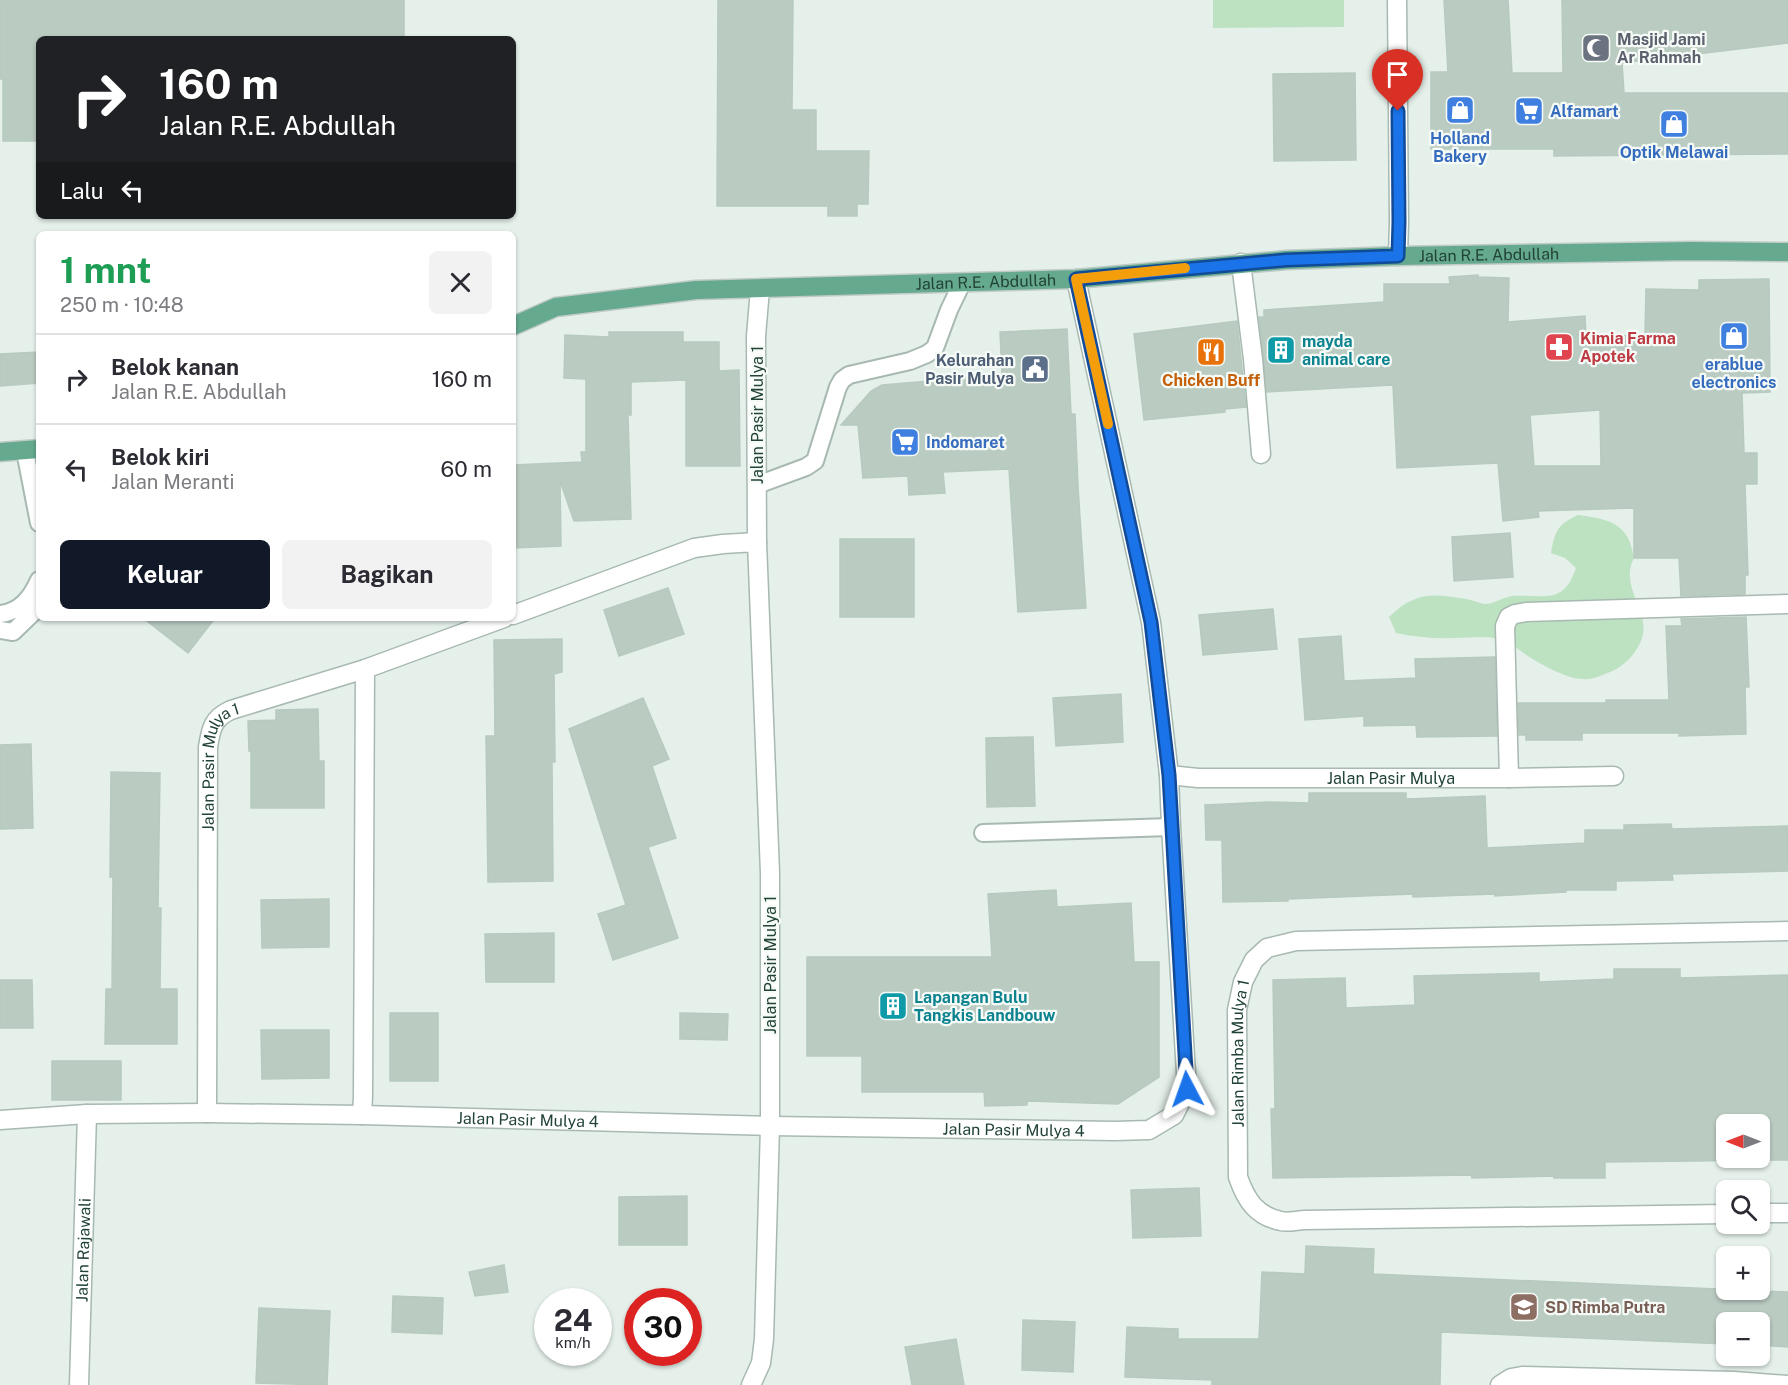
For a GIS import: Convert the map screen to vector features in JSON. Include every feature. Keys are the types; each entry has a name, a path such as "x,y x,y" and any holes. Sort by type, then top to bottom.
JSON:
{"main road":[{"name":"Jalan R.E. Abdullah","path":"516,325 556,307 696,290 1076,279 1241,263 1398,256 1692,251 1788,252"},
{"path":"0,452 32,450"}],"street":[{"path":"1397,0 1398,256"},
{"path":"1241,263 1253,359 1261,454"},
{"name":"Jalan Pasir Mulya 4","path":"0,1120 87,1114 207,1113 770,1126 1126,1131 1149,1130 1174,1115 1187,1089 1169,775 1151,622 1076,279"},
{"name":"Jalan Pasir Mulya 1","path":"751,1385 761,1363 764,1339 770,1126 770,873 757,542 756,336 760,289"},
{"path":"516,614 694,548 757,542"},
{"path":"1509,778 1505,626 1509,617 1527,612 1788,604"},
{"name":"Jalan Pasir Mulya 1","path":"207,1113 208,747 214,722 221,714 231,710 366,669 496,621"},
{"path":"362,1115 366,669"},
{"name":"Jalan Pasir Mulya","path":"1169,775 1198,778 1614,776"},
{"name":"Jalan Rimba Mulya 1","path":"1716,1214 1283,1222 1258,1212 1245,1197 1238,1177 1237,1010 1243,982 1254,960 1267,948 1296,941 1788,931"},
{"name":"Jalan Rajawali","path":"80,1385 87,1114"},
{"path":"1770,1213 1788,1213"},
{"path":"1500,1385 1511,1378 1522,1376 1734,1381 1788,1385"}],"lane":[{"path":"757,485 806,467 815,461 842,380 849,375 910,361 935,348 962,283"},
{"path":"32,450 36,492"},
{"path":"0,614 12,613 33,594 36,587"},
{"path":"0,630 14,632 36,610"},
{"path":"983,833 1171,827"}],"green space":[{"path":"1213,0 1344,0 1344,27 1213,28"},
{"path":"1578,515 1602,519 1619,527 1627,537 1634,558 1630,569 1630,580 1643,620 1643,630 1641,641 1635,652 1616,669 1594,678 1570,677 1495,638 1433,638 1396,633 1389,617 1407,603 1424,596 1454,597 1485,604 1512,596 1543,596 1558,593 1571,580 1576,568 1565,558 1551,553 1554,539 1565,522"}],"building":[{"path":"0,0 404,0 404,36 36,36 36,141 3,141 3,79 0,79"},
{"path":"718,0 793,0 792,110 816,110 816,151 869,151 868,204 857,204 857,216 828,216 828,206 717,206"},
{"path":"1444,0 1508,0 1512,73 1563,73 1562,0 1788,0 1788,43 1622,63 1624,93 1788,93 1788,154 1554,156 1554,149 1431,149 1431,72 1448,72"},
{"path":"1355,73 1356,160 1274,161 1273,74"},
{"path":"1478,275 1478,277 1509,278 1508,322 1585,316 1586,337 1645,335 1646,289 1699,290 1699,280 1769,279 1770,392 1742,393 1744,453 1757,453 1757,484 1745,484 1748,575 1745,575 1745,594 1681,596 1679,558 1634,558 1634,508 1538,511 1539,517 1503,521 1498,463 1397,468 1393,385 1267,392 1259,317 1264,317 1264,310 1384,302 1384,284 1450,284 1449,277","holes":["1600,410 1601,466 1534,466 1530,415"]},
{"path":"1237,321 1246,407 1225,409 1225,412 1144,420 1134,334"},
{"path":"1067,329 1071,414 1075,414 1086,608 1018,612 1009,469 943,472 945,493 909,495 908,476 863,478 858,425 841,425 871,391 882,385 1002,375 1000,332"},
{"path":"609,332 683,332 683,342 719,342 719,371 739,370 740,466 686,466 686,380 631,382 631,415 628,415 631,519 574,521 560,481 561,546 516,548 516,465 582,462 581,452 586,452 586,379 564,378 565,335 609,337"},
{"path":"36,352 36,383 0,386 0,354"},
{"path":"1510,533 1513,577 1454,581 1452,537"},
{"path":"840,539 914,539 914,617 840,617"},
{"path":"668,588 684,634 619,656 604,610"},
{"path":"1273,609 1277,649 1203,655 1199,615"},
{"path":"1746,617 1749,687 1745,687 1746,734 1679,736 1679,733 1582,733 1582,740 1526,740 1526,735 1519,735 1518,703 1669,700 1666,626 1682,626 1681,619"},
{"path":"147,621 213,621 188,653"},
{"path":"1341,636 1344,681 1416,678 1415,659 1495,657 1497,736 1417,737 1416,725 1364,726 1364,716 1305,720 1299,639"},
{"path":"562,639 562,672 554,674 553,881 488,882 486,736 495,736 494,640"},
{"path":"1121,694 1123,742 1056,746 1053,698"},
{"path":"643,698 669,759 652,766 676,838 648,847 678,938 613,960 598,914 626,905 569,729"},
{"path":"318,709 319,761 324,761 324,808 251,808 251,751 249,751 248,721 276,720 276,710"},
{"path":"1033,737 1035,806 987,807 986,738"},
{"path":"31,744 33,828 0,829 0,745"},
{"path":"111,772 160,773 158,908 161,908 160,989 177,989 177,1044 105,1044 106,989 112,989"},
{"path":"1309,793 1406,793 1406,799 1485,796 1487,848 1585,843 1585,830 1624,830 1624,825 1671,824 1672,829 1788,826 1788,871 1672,874 1673,880 1616,881 1616,890 1566,890 1566,892 1495,896 1495,894 1413,897 1413,894 1223,902 1222,840 1206,840 1205,805 1309,803"},
{"path":"1056,890 1057,907 1131,903 1134,962 1159,962 1159,1077 1118,1104 1027,1101 1027,1105 985,1106 984,1092 862,1092 862,1056 807,1056 807,957 992,957 988,894"},
{"path":"329,899 329,947 262,948 261,900"},
{"path":"554,933 554,982 486,982 485,934"},
{"path":"1614,969 1680,969 1680,978 1788,975 1788,1160 1770,1160 1770,1114 1716,1114 1716,1161 1605,1162 1605,1178 1554,1178 1554,1176 1472,1178 1471,1175 1273,1178 1271,1109 1275,1109 1273,980 1345,978 1346,1008 1415,1005 1414,976 1539,973 1539,982 1614,979"},
{"path":"0,980 32,980 33,1028 0,1028"},
{"path":"390,1013 438,1013 438,1081 390,1081"},
{"path":"680,1013 728,1014 727,1040 680,1039"},
{"path":"261,1030 329,1030 329,1078 262,1079"},
{"path":"52,1061 121,1061 121,1100 52,1100"},
{"path":"1199,1188 1201,1236 1133,1238 1131,1190"},
{"path":"687,1196 687,1245 619,1245 619,1197"},
{"name":"SD Rimba Putra","path":"1306,1246 1374,1249 1373,1274 1716,1289 1716,1300 1770,1300 1770,1291 1788,1292 1788,1347 1770,1346 1770,1312 1716,1312 1716,1344 1441,1332 1440,1385 1212,1385 1212,1380 1125,1377 1127,1327 1178,1329 1178,1339 1259,1339 1262,1272 1305,1274"},
{"path":"504,1265 508,1292 475,1296 469,1272"},
{"path":"393,1296 443,1298 442,1334 392,1332"},
{"path":"259,1308 330,1311 327,1385 256,1383"},
{"path":"1023,1320 1075,1322 1073,1372 1022,1370"},
{"path":"956,1339 964,1385 912,1385 905,1347"}],"slow traffic":[{"path":"1108,424 1076,279 1185,268"}],"place":[{"name":"Masjid Jami Ar Rahmah","path":"1596,48"},
{"name":"Holland Bakery","path":"1460,110"},
{"name":"Alfamart","path":"1529,111"},
{"name":"Optik Melawai","path":"1674,124"},
{"name":"erablue electronics","path":"1734,336"},
{"name":"Kimia Farma Apotek","path":"1559,347"},
{"name":"mayda animal care","path":"1281,350"},
{"name":"Chicken Buff","path":"1211,352"},
{"name":"Kelurahan Pasir Mulya","path":"1035,369"},
{"name":"Indomaret","path":"905,442"},
{"name":"Lapangan Bulu Tangkis Landbouw","path":"893,1006"},
{"name":"SD Rimba Putra","path":"1524,1307"}],"route":[{"path":"1187,1089 1169,775 1151,622 1076,279 1286,260 1398,256 1398,111"}]}
